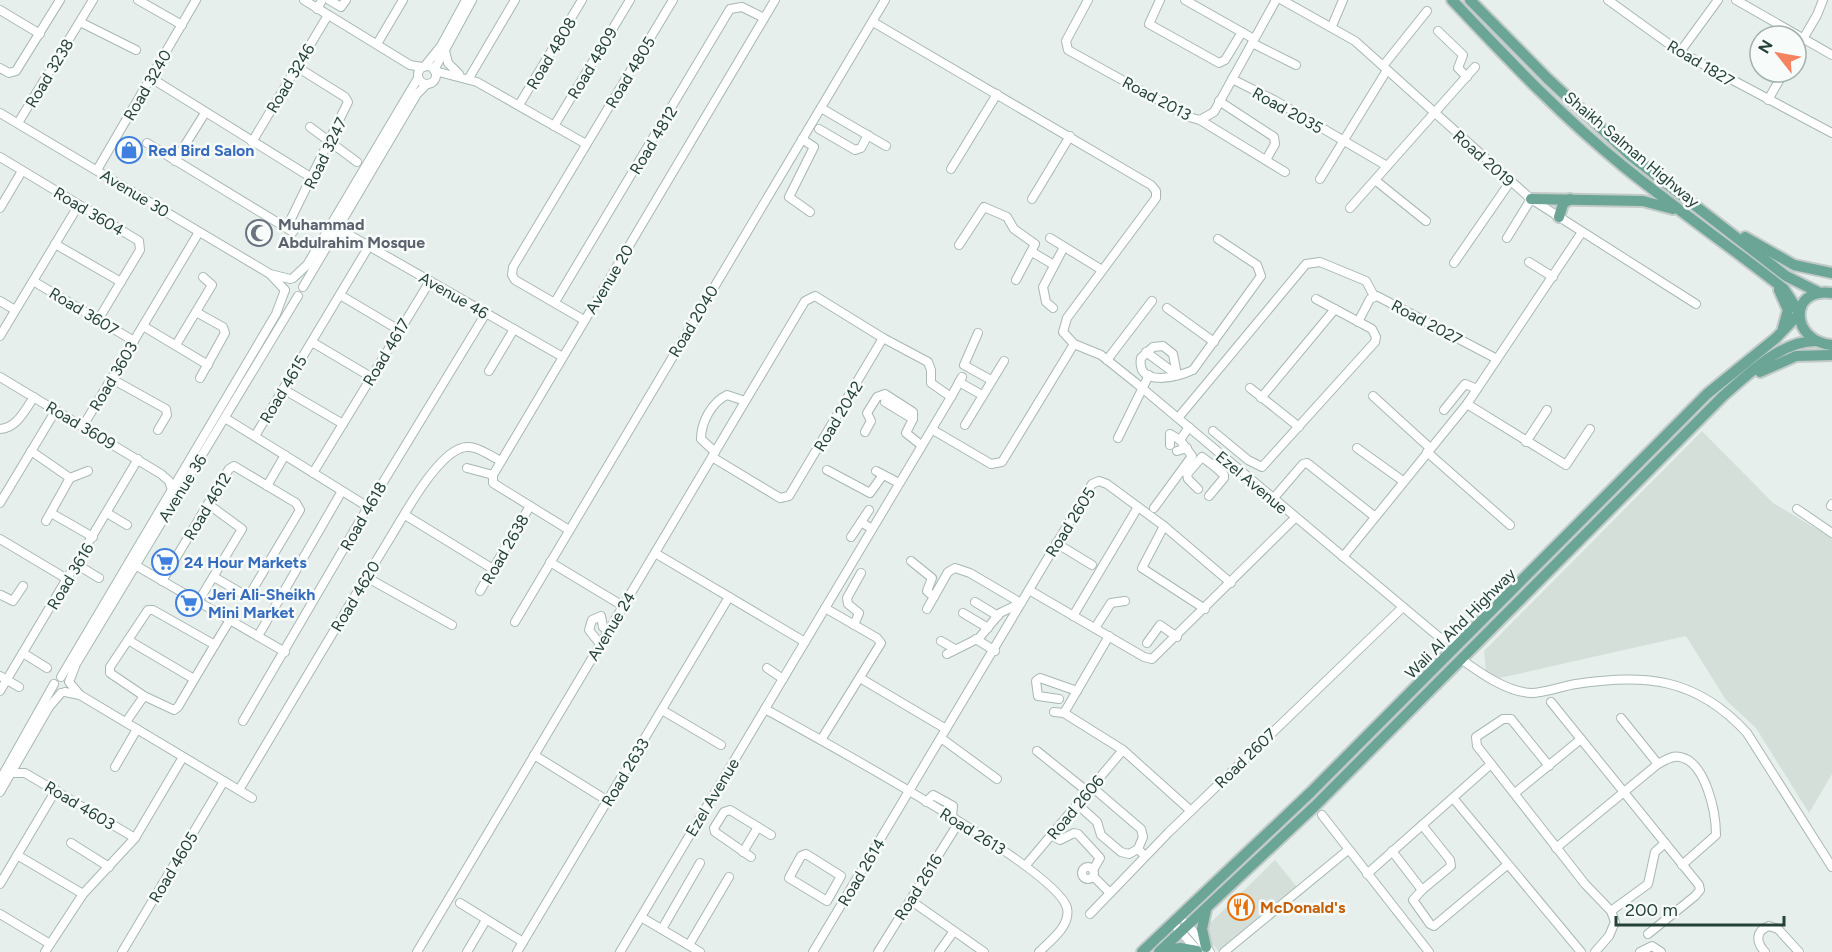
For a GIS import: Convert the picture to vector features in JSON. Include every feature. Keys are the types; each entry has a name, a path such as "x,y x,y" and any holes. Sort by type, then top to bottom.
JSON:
{"main road":[{"name":"Shaikh Salman Highway","path":"1452,0 1566,116 1624,166 1788,292 1805,332 1816,341"},
{"name":"Shaikh Salman Highway","path":"1470,0 1602,130 1792,280 1829,293"},
{"path":"1531,199 1643,201 1684,213"},
{"path":"1559,217 1563,204 1570,199"},
{"path":"1714,220 1794,265 1832,273"},
{"path":"1761,270 1785,300 1787,320 1776,338"},
{"name":"Wali Al Ahd Highway","path":"1142,952 1181,923 1240,865 1250,850 1442,662 1457,655 1462,641 1707,394 1776,338 1799,314 1803,301 1829,293"},
{"path":"1816,341 1832,345"},
{"name":"Wali Al Ahd Highway","path":"1159,952 1181,923 1207,909 1315,806 1457,655 1740,381 1781,351 1799,342 1816,341"},
{"path":"1740,381 1796,356 1832,355"},
{"path":"1159,952 1180,948 1203,950 1202,929 1207,909"}],"street":[{"path":"0,68 9,74 16,71 60,0"},
{"name":"Road 3238","path":"18,123 93,0"},
{"path":"138,0 182,25"},
{"name":"Road 3240","path":"97,170 196,0"},
{"path":"304,0 410,65 469,78 586,144"},
{"path":"317,9 322,0"},
{"path":"329,0 341,7 346,0"},
{"path":"377,44 403,0"},
{"path":"466,0 441,46 423,67 307,265 292,279 285,290 290,296 298,296 417,94 429,83 472,0"},
{"path":"469,78 515,0"},
{"name":"Road 4808","path":"519,105 582,0"},
{"name":"Road 4809","path":"554,126 630,0"},
{"name":"Road 4805","path":"555,302 515,280 512,275 513,267 674,0"},
{"name":"Avenue 20","path":"493,475 561,356 775,0"},
{"name":"Road 2040","path":"515,622 885,0"},
{"name":"Road 2013","path":"1088,0 1066,41 1068,50 1189,117 1200,120 1210,116 1276,0"},
{"path":"1160,0 1149,24 1219,63 1225,60 1242,32"},
{"path":"1185,0 1296,65"},
{"name":"Road 2019","path":"1281,0 1332,26 1355,41 1531,199 1696,304"},
{"path":"1332,26 1343,0"},
{"name":"Road 1827","path":"1608,0 1680,52 1768,100 1830,129"},
{"path":"1680,52 1718,0"},
{"path":"1736,0 1778,24"},
{"path":"1808,30 1823,0"},
{"name":"Road 4812","path":"555,302 730,9 742,7 764,18"},
{"path":"0,10 40,34"},
{"name":"Road 2035","path":"1320,179 1385,68 1427,11"},
{"name":"Road 3246","path":"252,142 328,15"},
{"name":"Road 3238","path":"80,22 136,50"},
{"path":"873,22 1070,136 1151,185 1156,191 1156,198 1102,270 1050,238"},
{"path":"1438,31 1462,52 1463,58 1458,68 1467,77"},
{"path":"1808,41 1832,55"},
{"path":"445,51 448,63 460,75"},
{"path":"410,65 418,77 429,83 460,75"},
{"name":"Road 3247","path":"147,143 290,230 348,102 345,97 297,67"},
{"path":"1350,208 1475,67"},
{"path":"151,78 312,178"},
{"name":"Road 2035","path":"1232,79 1387,166"},
{"path":"1768,100 1777,84"},
{"path":"951,169 997,94"},
{"path":"1219,101 1274,137 1275,144 1266,160"},
{"path":"821,108 886,146"},
{"name":"Avenue 30","path":"0,112 270,274 285,290"},
{"path":"175,161 205,113"},
{"path":"1200,120 1285,172"},
{"path":"310,127 357,162"},
{"path":"819,129 855,150 861,148 868,135"},
{"path":"1032,200 1070,136"},
{"path":"802,139 814,145 789,197 810,212"},
{"name":"Road 3604","path":"0,157 139,241 140,250 98,320"},
{"path":"792,157 805,164"},
{"path":"0,208 22,171"},
{"path":"783,172 797,180"},
{"path":"1375,180 1426,221"},
{"path":"1454,263 1510,182"},
{"path":"1507,238 1531,199"},
{"path":"0,336 78,206"},
{"path":"959,245 984,207 1008,217 1014,229 1034,241 1032,252 1016,280"},
{"path":"334,235 346,233 341,222"},
{"name":"Road 3603","path":"83,426 199,232"},
{"path":"1343,557 1467,404 1582,232"},
{"name":"Avenue 46","path":"346,233 561,356"},
{"path":"1177,375 1175,361 1170,350 1159,346 1146,352 1140,361 1147,373 1160,379 1177,375 1196,368 1261,273 1257,266 1218,239"},
{"path":"55,244 121,282"},
{"name":"Road 4615","path":"255,436 369,246"},
{"path":"1053,308 1046,302 1043,287 1064,247"},
{"path":"1032,252 1054,265"},
{"path":"1178,418 1306,264 1320,262 1366,281 1374,296"},
{"path":"1529,262 1553,277"},
{"name":"Ezel Avenue","path":"1102,270 1067,318 1063,332 1074,344 1092,350 1139,385 1439,637 1452,642 1462,641"},
{"name":"Avenue 30","path":"270,274 292,279"},
{"path":"176,345 212,285 203,278"},
{"path":"292,279 299,280 303,287"},
{"name":"Road 3607","path":"33,281 134,341"},
{"name":"Road 4617","path":"313,473 430,281"},
{"name":"Avenue 36","path":"0,780 57,680 276,314 285,290"},
{"path":"340,295 399,330"},
{"name":"Avenue 36","path":"63,692 69,687 76,664 298,296"},
{"name":"Avenue 24","path":"417,952 806,301 815,296 884,338"},
{"name":"Road 2027","path":"1358,322 1374,296 1497,359"},
{"path":"1213,431 1248,460 1262,467 1375,342 1374,331 1316,299"},
{"path":"0,301 15,310"},
{"path":"1107,360 1152,301"},
{"path":"555,302 584,320"},
{"path":"1167,308 1214,342"},
{"path":"1261,398 1335,309"},
{"path":"196,312 225,330 225,336 200,378"},
{"name":"Road 4618","path":"243,721 368,507 486,314"},
{"name":"Road 3603","path":"143,326 208,365"},
{"path":"489,371 514,330"},
{"path":"978,333 964,365 992,380"},
{"path":"884,338 928,362 932,370 931,384 951,397"},
{"name":"Road 2042","path":"714,455 780,498 789,496 884,338"},
{"name":"Road 4615","path":"312,342 371,377"},
{"path":"933,430 991,464 1002,462 1074,344"},
{"path":"1146,352 1177,375"},
{"path":"965,425 1004,361"},
{"path":"1118,438 1139,385 1147,373"},
{"name":"Road 3609","path":"0,377 161,474 169,481 172,490"},
{"path":"112,379 166,409 167,415 158,430"},
{"name":"Ezel Avenue","path":"620,952 921,445 933,430 960,380 982,395"},
{"path":"1444,410 1465,384 1477,389"},
{"path":"1250,388 1299,427"},
{"path":"283,389 343,424"},
{"path":"866,432 871,421 867,412 880,394 891,396 914,415 907,437 921,445"},
{"path":"714,455 701,439 709,414 721,398 728,395 746,401"},
{"path":"1373,396 1510,525"},
{"path":"0,429 5,429 17,421 34,397"},
{"path":"885,402 913,419"},
{"path":"1467,404 1567,465 1590,429"},
{"path":"1526,442 1547,410"},
{"path":"0,503 3,492 56,411"},
{"path":"225,418 368,507"},
{"path":"1180,440 1189,427"},
{"path":"1154,508 1190,459 1191,452 1180,440 1170,434 1170,445"},
{"name":"Road 4620","path":"239,790 366,577 429,478 457,450 474,448 501,461"},
{"path":"1177,451 1187,448"},
{"path":"1357,448 1403,481"},
{"path":"31,451 70,478"},
{"path":"267,486 285,455"},
{"path":"1214,466 1222,456"},
{"path":"1198,489 1188,479 1187,474 1202,457 1224,475 1209,496"},
{"name":"Road 3616","path":"0,691 3,678 23,653 138,459"},
{"path":"1239,470 1248,460"},
{"path":"1273,499 1303,464 1307,463 1374,516"},
{"name":"Road 4612","path":"162,581 232,467 298,505 300,512 250,594 245,595 214,577"},
{"path":"467,468 493,475 493,483 569,530"},
{"path":"827,470 870,493 880,473 899,483"},
{"path":"46,521 70,478 88,471"},
{"path":"161,474 171,477 181,475"},
{"name":"Road 2605","path":"946,729 1094,483 1105,482 1164,526 1231,583"},
{"path":"258,636 342,491"},
{"path":"198,602 242,529 208,504"},
{"name":"Road 2638","path":"480,591 530,506"},
{"path":"1073,616 1138,507"},
{"path":"1797,509 1832,532"},
{"path":"851,537 869,510"},
{"path":"51,513 93,537"},
{"path":"107,513 127,525"},
{"path":"405,515 493,569"},
{"path":"1029,590 1150,659 1177,637 1295,518"},
{"path":"861,522 872,529"},
{"path":"1164,526 1142,568 1205,609"},
{"path":"0,539 67,579"},
{"path":"1056,543 1092,565"},
{"path":"655,552 805,642"},
{"path":"911,561 932,578 927,591 934,597"},
{"path":"550,562 623,606"},
{"path":"76,564 99,578"},
{"path":"135,565 285,652"},
{"path":"927,609 948,572 955,568 970,573 1021,603"},
{"path":"854,625 859,613 847,601 861,573"},
{"path":"366,577 452,625"},
{"path":"841,581 852,588"},
{"path":"0,596 13,601 22,586"},
{"name":"Road 2633","path":"520,948 729,597"},
{"path":"1095,628 1111,603 1125,601"},
{"path":"975,602 998,616"},
{"path":"946,654 976,639 1006,609 1021,603"},
{"name":"Road 2607","path":"1090,914 1145,856 1403,607"},
{"path":"821,740 881,643 877,638 825,608"},
{"path":"215,645 153,610 144,613 110,673 144,696 174,710 194,679 215,645 230,620"},
{"path":"963,613 988,628"},
{"path":"600,644 589,630 592,620 601,616 603,627 608,631"},
{"path":"1147,643 1160,625 1177,637"},
{"path":"1059,712 1077,691 1109,636"},
{"path":"1439,637 1443,651 1442,662"},
{"path":"976,639 995,651"},
{"path":"128,640 194,679"},
{"path":"941,641 955,649"},
{"path":"23,653 47,668"},
{"path":"1457,655 1496,681 1531,693 1621,678 1663,681 1698,695 1730,714 1747,733 1832,867"},
{"path":"767,668 783,678"},
{"path":"3,678 19,687"},
{"path":"860,678 946,729 909,792"},
{"path":"1059,699 1038,696 1036,681 1040,678 1077,691"},
{"path":"80,695 56,691 57,680 69,682 80,695 252,798"},
{"path":"1059,712 1059,699 1064,687"},
{"path":"0,792 49,707 63,692"},
{"path":"126,722 144,696"},
{"path":"1551,702 1699,885 1700,890 1648,934"},
{"name":"Road 2613","path":"765,708 956,820 1026,865 1050,885 1067,907 1067,917 1063,928 1039,952"},
{"path":"662,710 721,745"},
{"path":"1059,712 1123,750 1191,811"},
{"path":"1549,766 1512,719 1507,717 1476,737 1477,746 1556,848 1611,911 1615,922 1609,936 1594,952"},
{"path":"1621,718 1658,764"},
{"path":"115,767 137,729"},
{"path":"941,738 997,779"},
{"path":"1515,793 1581,740"},
{"name":"Road 2606","path":"1026,865 1123,750"},
{"path":"1037,751 1141,829 1143,837 1137,849 1128,854 1121,852 1101,835 1097,822 1077,804"},
{"path":"534,754 608,801"},
{"path":"1556,848 1658,764 1677,756 1684,758 1705,780 1716,835 1682,864"},
{"name":"Road 4603","path":"45,952 83,894 135,838 183,757"},
{"name":"Road 4603","path":"20,760 25,773"},
{"path":"1366,873 1491,764"},
{"name":"Road 4603","path":"11,773 25,773 135,838"},
{"name":"Road 4605","path":"122,952 224,781"},
{"path":"0,884 56,790"},
{"name":"Road 2614","path":"814,950 909,792"},
{"path":"1453,798 1581,952"},
{"path":"706,807 721,815"},
{"path":"751,857 714,832 721,815 728,810 771,834"},
{"path":"1322,815 1429,952"},
{"path":"701,816 716,825"},
{"name":"Road 2616","path":"878,952 956,820"},
{"path":"1422,825 1451,863 1413,900 1430,924 1434,926 1507,865"},
{"path":"743,852 758,827"},
{"path":"1051,835 1060,840 1077,833 1100,858 1093,873 1110,893"},
{"path":"71,843 109,867"},
{"path":"1611,911 1648,884 1655,852 1665,843"},
{"path":"1137,849 1145,856"},
{"path":"1224,952 1348,850"},
{"path":"1392,851 1422,890"},
{"path":"806,854 840,875 835,890 825,901 790,879 801,856 806,854"},
{"path":"17,855 83,894"},
{"path":"662,929 700,863"},
{"path":"689,945 729,878"},
{"path":"835,890 846,896"},
{"path":"910,900 984,952"},
{"path":"459,903 486,920 520,948"},
{"path":"0,914 50,944"},
{"path":"641,917 700,952"},
{"path":"467,952 486,920"},
{"path":"1181,923 1203,950"},
{"path":"1765,952 1759,945 1758,936 1769,926 1778,929 1799,952"},
{"path":"939,952 954,931"},
{"path":"1641,952 1650,946 1661,952"},
{"path":"814,950 824,952"}],"shaded area":[{"path":"1702,431 1773,503 1832,538 1832,774 1809,813 1756,728 1726,700 1686,636 1498,678 1486,672 1484,651"},
{"path":"1275,860 1301,892 1232,952 1219,952 1208,939 1205,928"}],"place":[{"name":"Red Bird Salon","path":"129,150"},
{"name":"Muhammad Abdulrahim Mosque","path":"259,233"},
{"name":"24 Hour Markets","path":"165,562"},
{"name":"Jeri Ali-Sheikh Mini Market","path":"189,603"},
{"name":"McDonald's","path":"1241,907"}]}
